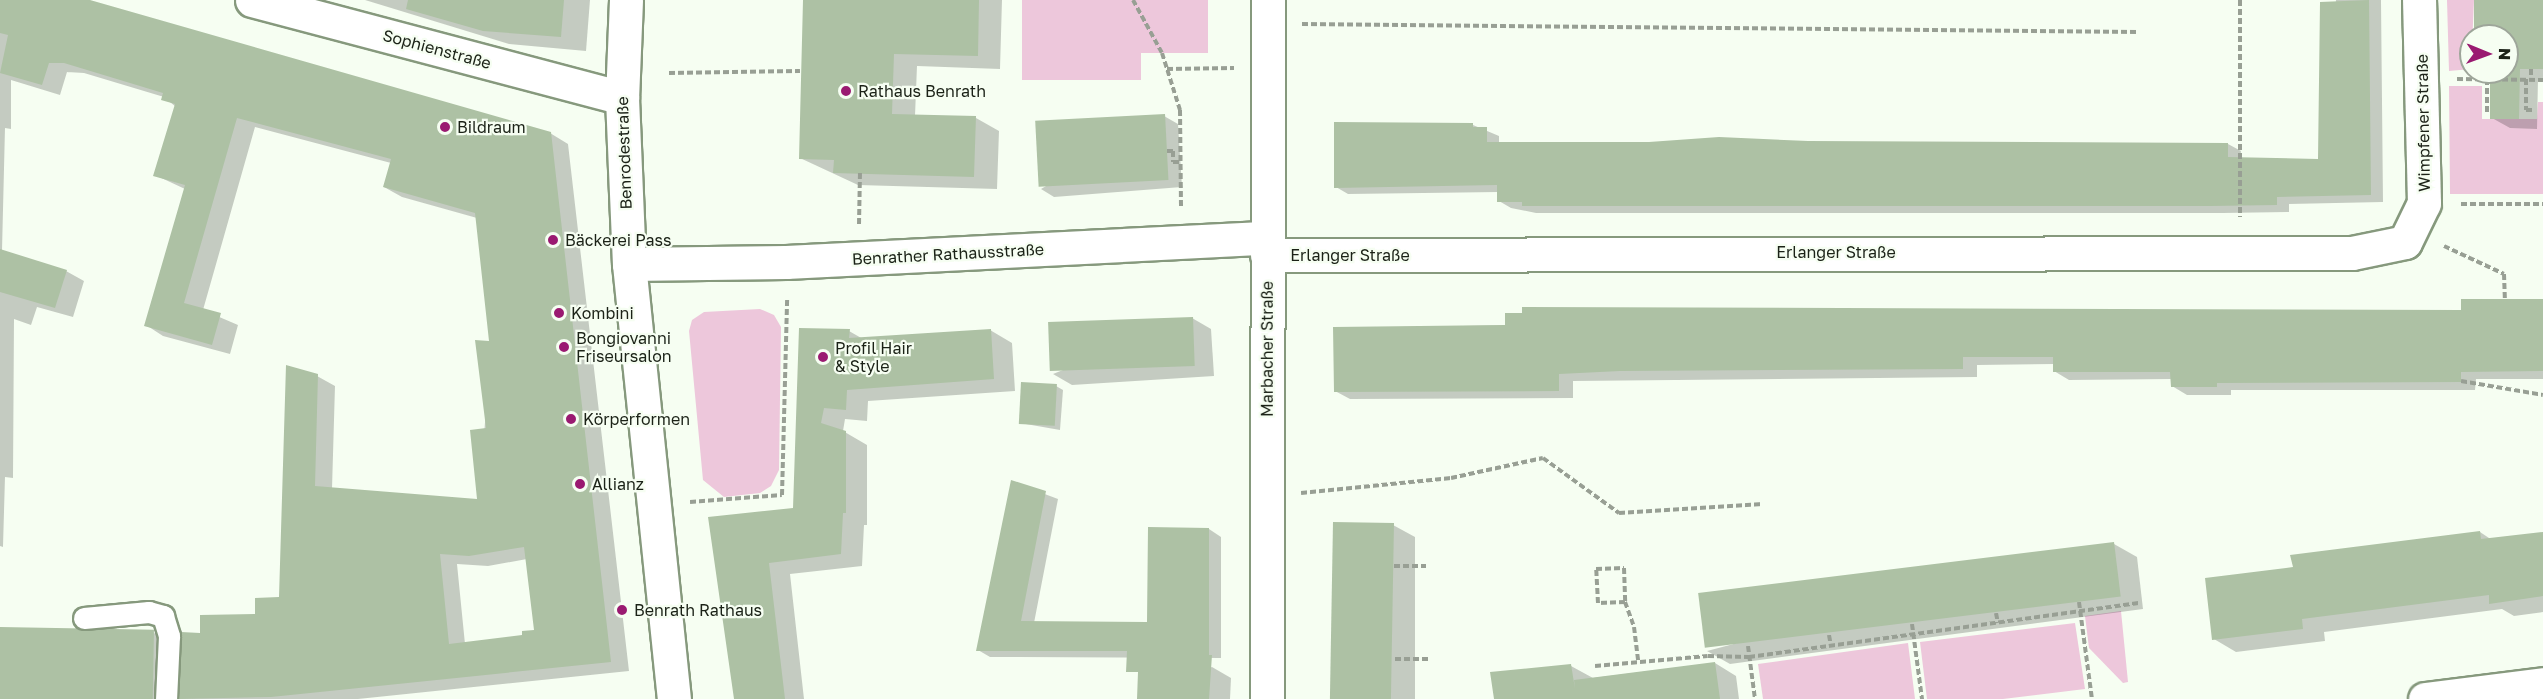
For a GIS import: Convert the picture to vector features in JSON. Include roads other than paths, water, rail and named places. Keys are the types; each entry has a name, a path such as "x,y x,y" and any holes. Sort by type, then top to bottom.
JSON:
{"street":[{"name":"Sophienstraße","path":"252,0 622,98"},
{"name":"Benrodestraße","path":"626,0 622,98 629,264 674,699"},
{"name":"Wimpfener Straße","path":"2405,242 2424,204 2420,0"},
{"name":"Marbacher Straße","path":"1268,12 1268,699"},
{"name":"Benrather Rathausstraße","path":"629,264 786,262 1181,242 1267,246"},
{"name":"Erlanger Straße","path":"1267,246 2352,253 2405,242"},
{"path":"2425,699 2543,684"}],"lane":[{"path":"84,618 149,612 163,616 169,636 166,699"}],"place":[{"name":"Rathaus Benrath","path":"846,91"},
{"name":"Bildraum","path":"445,127"},
{"name":"Bäckerei Pass","path":"553,240"},
{"name":"Kombini","path":"559,313"},
{"name":"Bongiovanni Friseursalon","path":"564,347"},
{"name":"Profil Hair & Style","path":"823,357"},
{"name":"Körperformen","path":"571,419"},
{"name":"Allianz","path":"580,484"},
{"name":"Benrath Rathaus","path":"622,610"}]}
